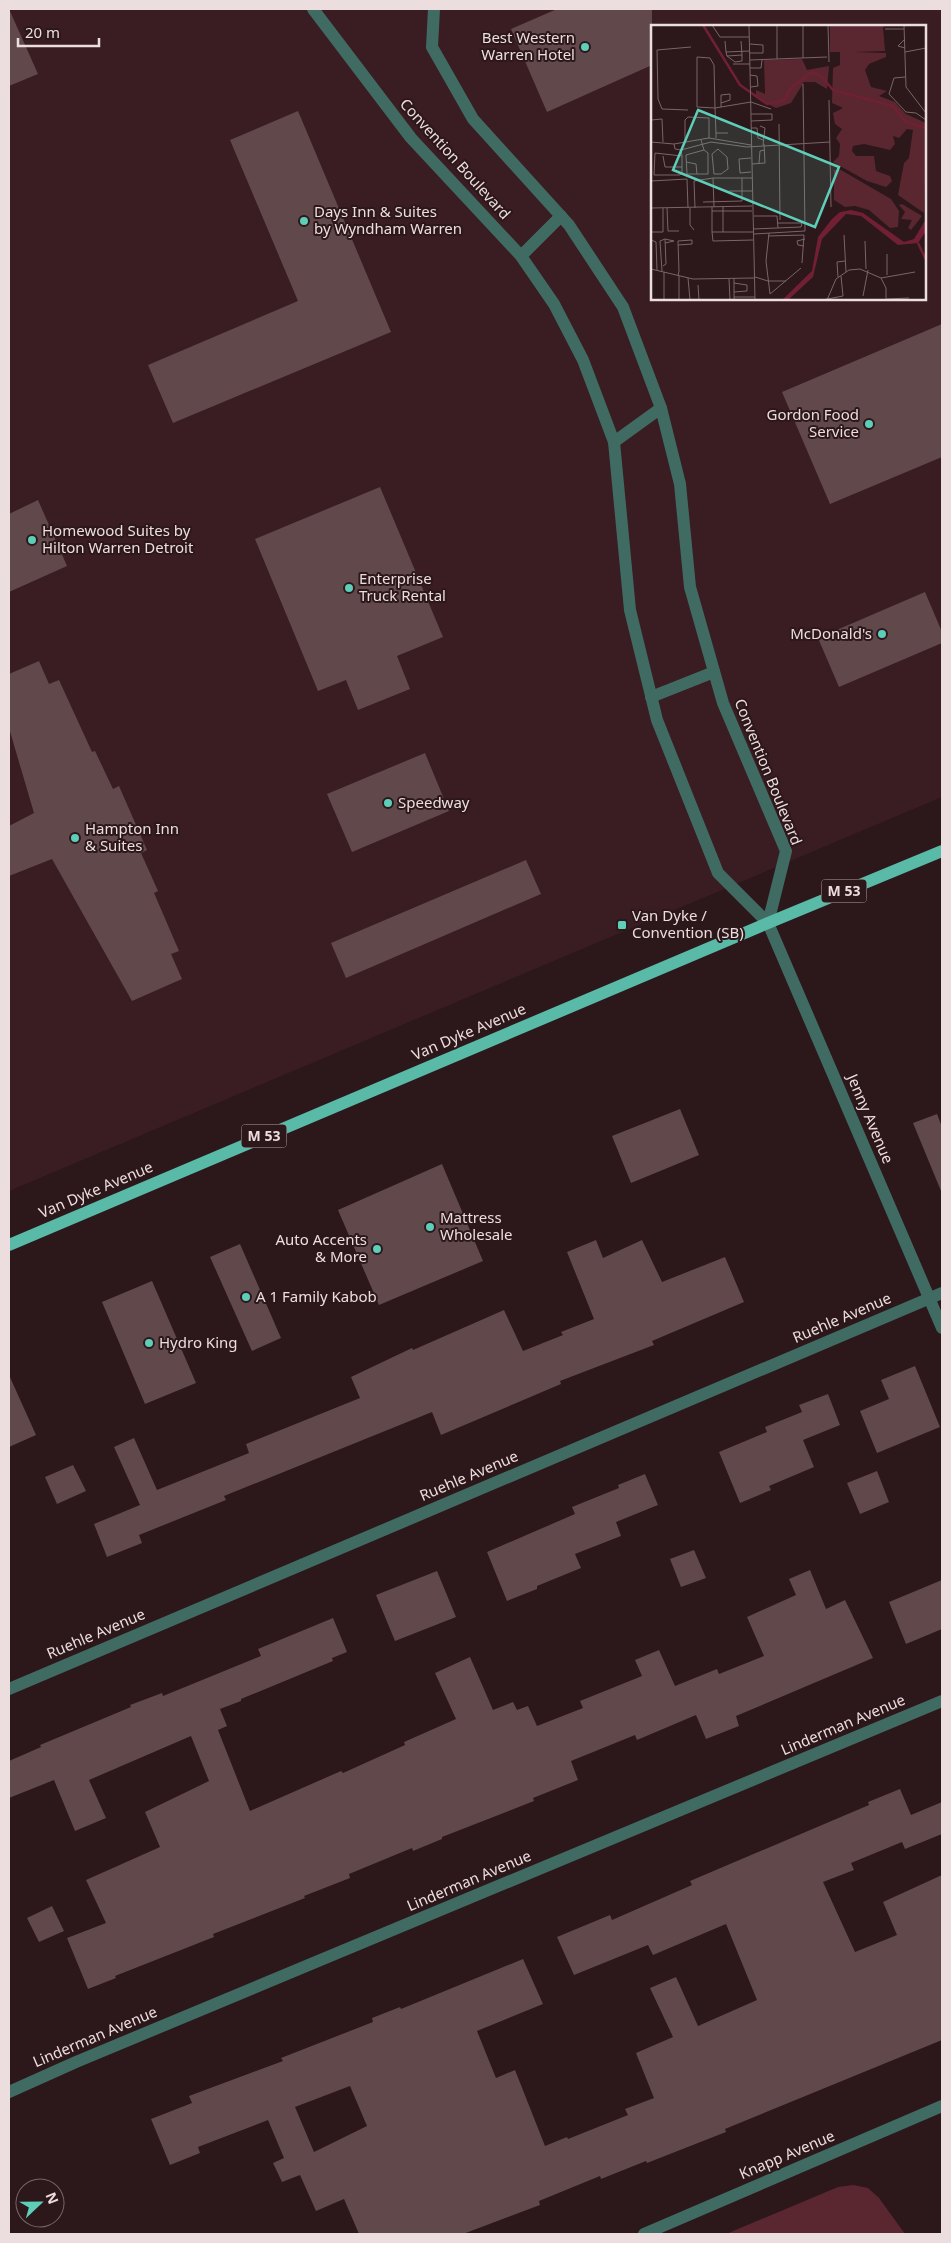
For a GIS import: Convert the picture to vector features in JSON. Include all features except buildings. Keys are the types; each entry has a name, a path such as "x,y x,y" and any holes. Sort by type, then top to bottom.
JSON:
{"main road":[{"name":"Van Dyke Avenue","path":"9,1245 942,851"}],"street":[{"name":"Convention Boulevard","path":"314,9 410,138 521,256 554,304 579,352 614,442 630,610 658,720 718,873 768,923"},
{"name":"Convention Boulevard","path":"434,9 432,47 473,119 561,216 623,307 661,408 680,484 690,588 723,703 786,851 768,923"},
{"path":"521,256 561,216"},
{"path":"614,442 661,408"},
{"path":"651,697 714,672"},
{"name":"Jenny Avenue","path":"768,923 942,1328"},
{"name":"Ruehle Avenue","path":"9,1688 942,1293"},
{"name":"Linderman Avenue","path":"9,2092 85,2058 942,1701"},
{"name":"Knapp Avenue","path":"644,2234 942,2106"}],"shaded area":[{"path":"9,9 942,9 942,797 9,1191"},
{"path":"853,2185 868,2188 879,2198 905,2234 726,2234 838,2187"}],"place":[{"name":"Best Western Warren Hotel","path":"585,47"},
{"name":"Days Inn & Suites by Wyndham Warren","path":"304,221"},
{"name":"Gordon Food Service","path":"869,424"},
{"name":"Homewood Suites by Hilton Warren Detroit","path":"32,540"},
{"name":"Enterprise Truck Rental","path":"349,588"},
{"name":"McDonald's","path":"882,634"},
{"name":"Speedway","path":"388,803"},
{"name":"Hampton Inn & Suites","path":"75,838"},
{"name":"Van Dyke / Convention (SB)","path":"622,925"},
{"name":"Mattress Wholesale","path":"430,1227"},
{"name":"Auto Accents & More","path":"377,1249"},
{"name":"A 1 Family Kabob","path":"246,1297"},
{"name":"Hydro King","path":"149,1343"}]}
